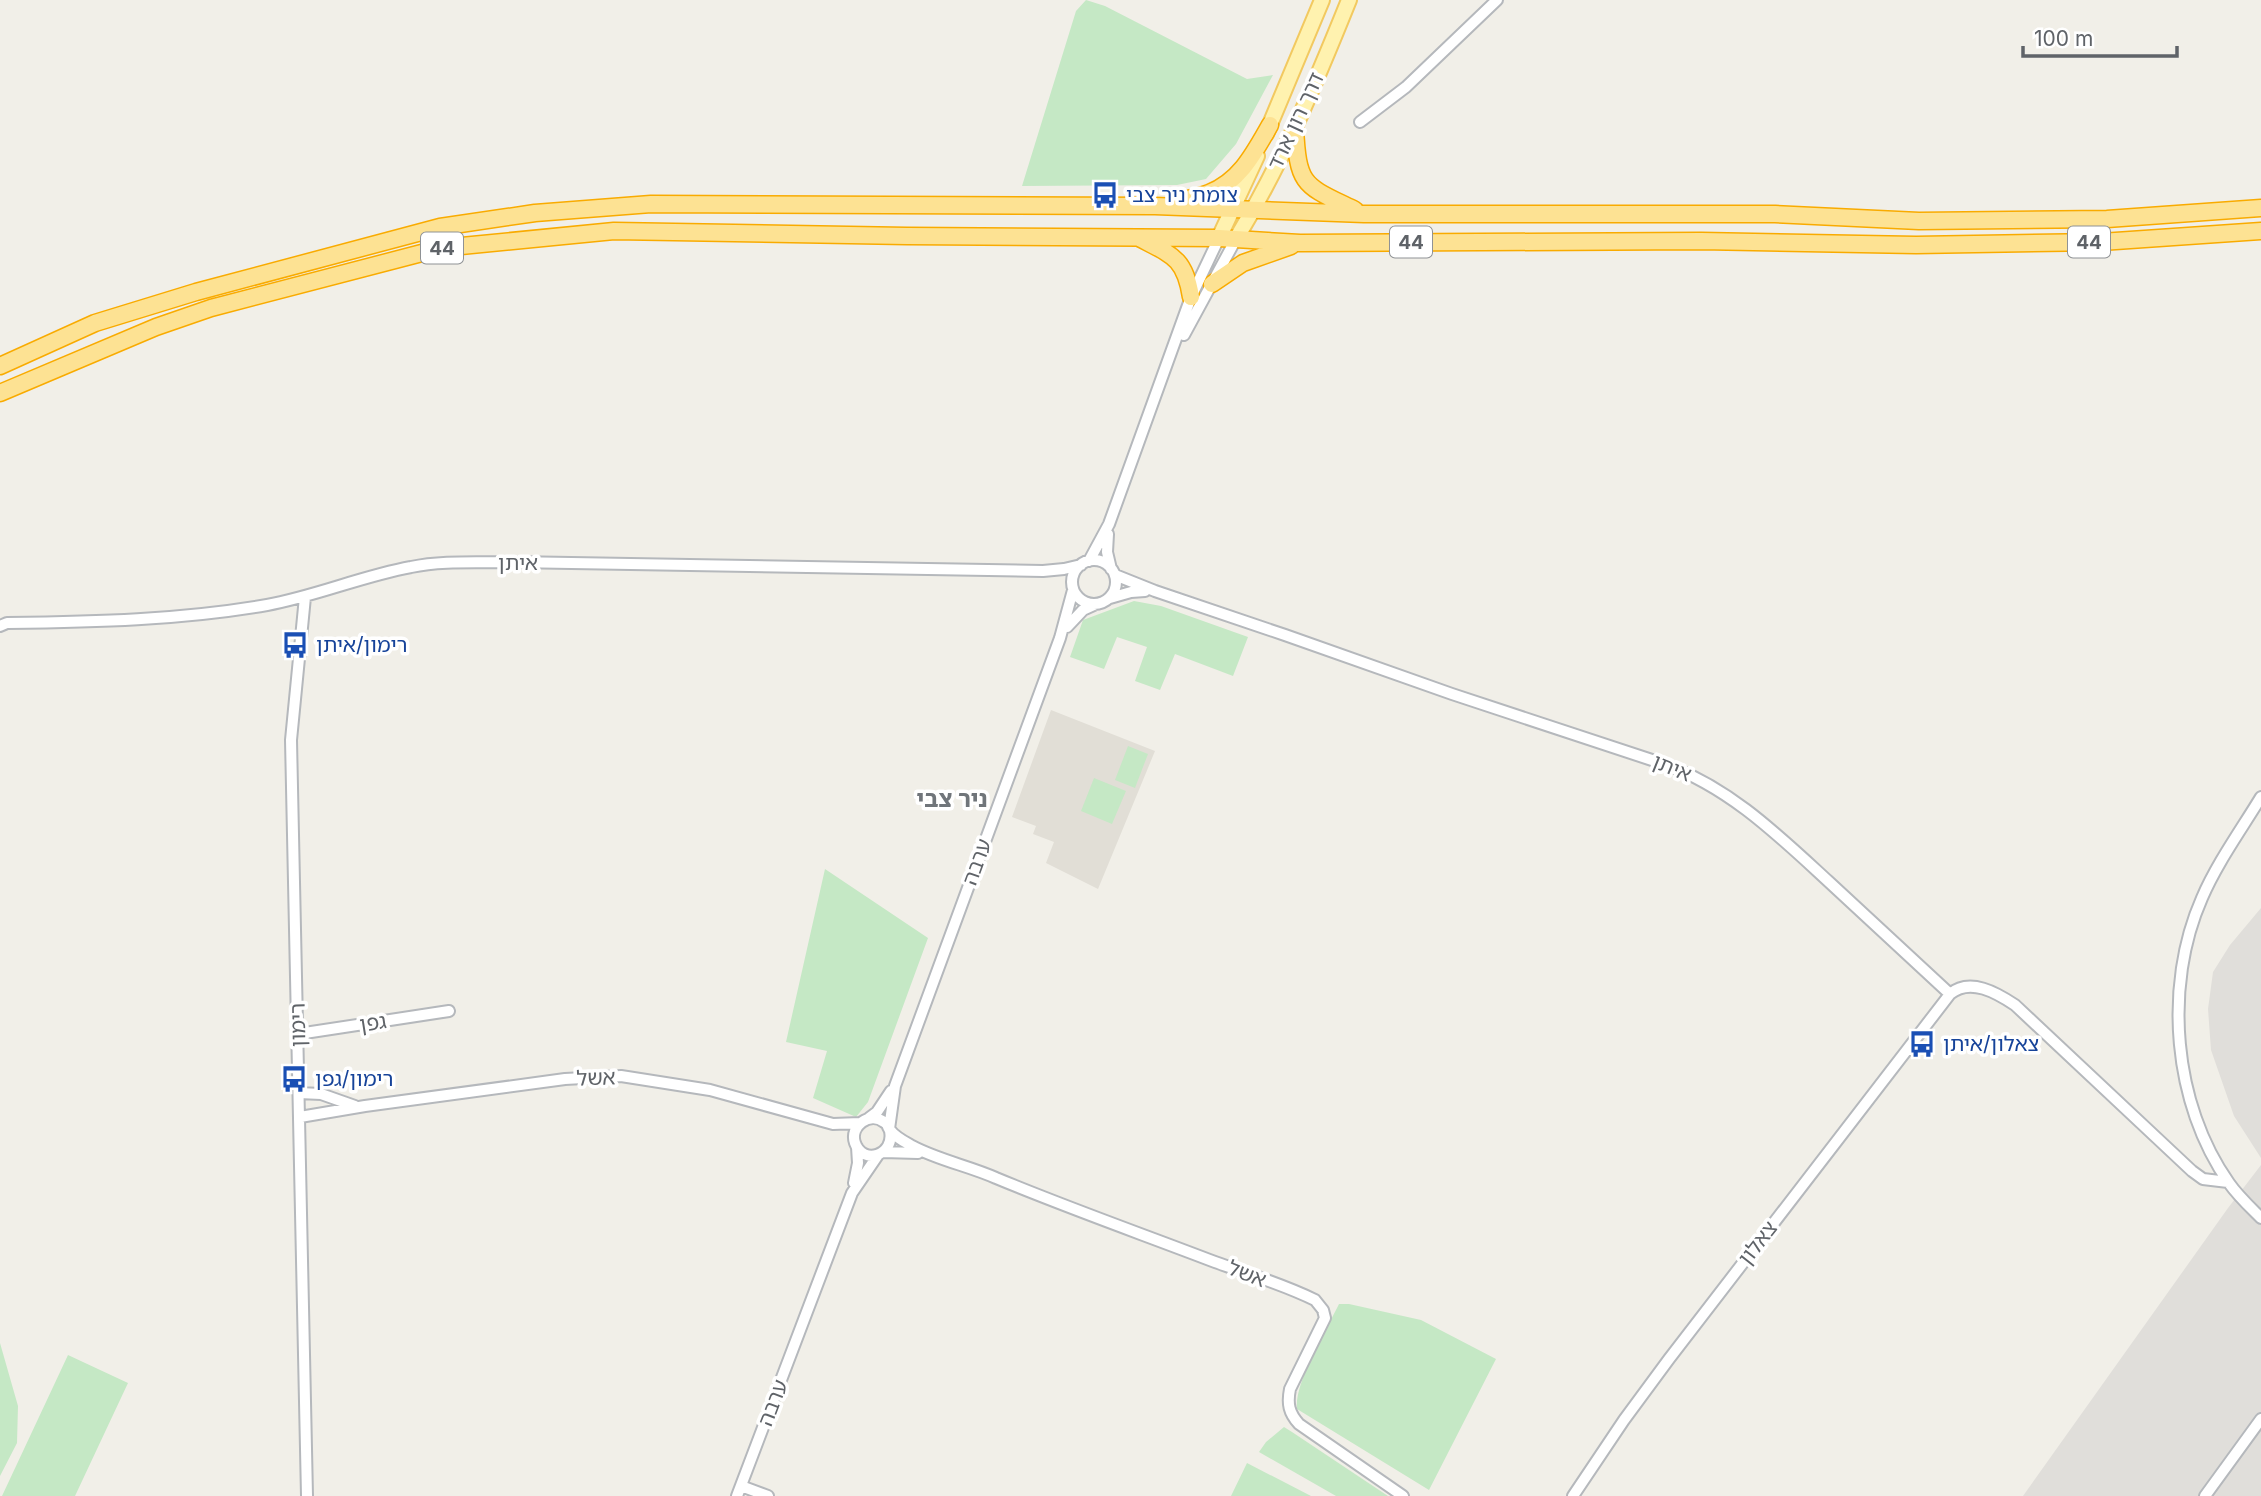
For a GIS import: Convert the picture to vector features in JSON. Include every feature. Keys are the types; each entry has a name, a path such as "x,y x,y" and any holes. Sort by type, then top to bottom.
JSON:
{"highway":[{"path":"1155,206 1210,193 1237,176 1249,162 1270,125"},
{"path":"1295,128 1298,169 1306,181 1317,192 1364,214"},
{"name":"44","path":"0,364 95,323 196,292 440,227 534,213 650,204 1155,206 1364,214 1776,214 1919,221 2108,219 2261,208"},
{"name":"44","path":"0,393 186,316 441,248 637,231 1219,238 1300,243 1701,241 1916,245 2101,242 2261,231"},
{"path":"1137,237 1178,261 1186,271 1191,298"},
{"path":"1212,284 1242,263 1300,243"}],"main road":[{"name":"דרך רון ארד","path":"1219,238 1322,0"},
{"name":"דרך רון ארד","path":"1237,239 1295,128 1349,0"}],"street":[{"path":"1360,122 1406,87 1497,0"},
{"path":"1109,524 1107,552 1115,590 1109,598 1095,604 1083,602 1073,588 1073,575 1085,563 1109,524 1191,298 1219,238"},
{"path":"1166,368 1237,239"},
{"path":"1085,563 1099,561 1113,572"},
{"name":"איתן","path":"0,626 7,623 158,619 231,611 305,597 428,564 512,562 1043,571 1085,563"},
{"name":"איתן","path":"1043,571 1066,580 1073,588"},
{"name":"איתן","path":"1113,572 1155,592 1697,777 1743,806 1779,836 1950,994"},
{"name":"ערבה","path":"890,1130 895,1086 1060,638 1073,588"},
{"name":"איתן","path":"1109,598 1131,592 1155,592"},
{"name":"רימון","path":"305,597 291,740 307,1496"},
{"name":"ערבה","path":"1060,638 1072,620 1095,604"},
{"path":"2261,797 2202,898 2186,944 2180,990 2180,1042 2186,1083 2202,1132 2228,1182 2261,1218"},
{"path":"1950,994 1962,986 2001,996 2036,1023 2192,1171 2203,1179 2228,1182"},
{"name":"צאלון","path":"1573,1496 1642,1395 1950,994"},
{"name":"גפן","path":"298,1034 449,1011"},
{"name":"אשל","path":"299,1093 321,1094 353,1106 578,1077 621,1076 710,1090 824,1122 840,1124 864,1121"},
{"name":"ערבה","path":"864,1121 877,1112 895,1086"},
{"name":"אשל","path":"300,1117 365,1105"},
{"path":"879,1119 890,1130 890,1142 881,1153 866,1154 856,1144 855,1131 864,1121 879,1119"},
{"name":"אשל","path":"824,1122 856,1144"},
{"name":"אשל","path":"890,1130 912,1146 931,1154 974,1168 1043,1197 1315,1300 1323,1310 1325,1318 1290,1389 1288,1399 1292,1416 1299,1424 1403,1496"},
{"name":"ערבה","path":"739,1491 852,1193 858,1163 856,1144"},
{"name":"אשל","path":"881,1153 895,1150 931,1154"},
{"name":"ערבה","path":"852,1193 881,1153"},
{"path":"2205,1496 2261,1419"},
{"path":"739,1491 768,1496"}],"shaded area":[{"path":"1051,710 1155,751 1098,889 1046,863 1054,842 1033,834 1036,826 1012,817"},
{"path":"2261,908 2261,1158 2234,1116 2211,1050 2208,1009 2213,972 2230,945"},
{"path":"2261,1165 2261,1496 2023,1496 2228,1208"}],"green space":[{"path":"1086,0 1105,6 1247,79 1273,75 1236,144 1206,179 1177,185 1022,186 1076,11"},
{"path":"1134,601 1161,606 1248,637 1233,676 1175,654 1160,690 1135,681 1147,647 1117,637 1104,669 1070,657 1083,620"},
{"path":"1128,746 1148,754 1135,788 1115,780"},
{"path":"1094,778 1126,791 1112,824 1081,811"},
{"path":"825,869 928,938 868,1102 856,1117 813,1098 827,1051 786,1042"},
{"path":"1339,1304 1421,1320 1496,1359 1429,1490 1297,1409 1297,1398 1306,1371"},
{"path":"0,1343 18,1406 17,1443 0,1476"},
{"path":"68,1355 128,1383 75,1496 2,1496"},
{"path":"1284,1427 1388,1496 1336,1496 1259,1452 1266,1442"},
{"path":"1247,1463 1311,1496 1231,1496"}],"place":[{"name":"צומת ניר צבי","path":"1105,195"},
{"name":"רימון/איתן","path":"295,645"},
{"name":"צאלון/איתן","path":"1922,1044"},
{"name":"רימון/גפן","path":"294,1079"}],"district":[{"name":"ניר צבי","path":"952,799"}]}
